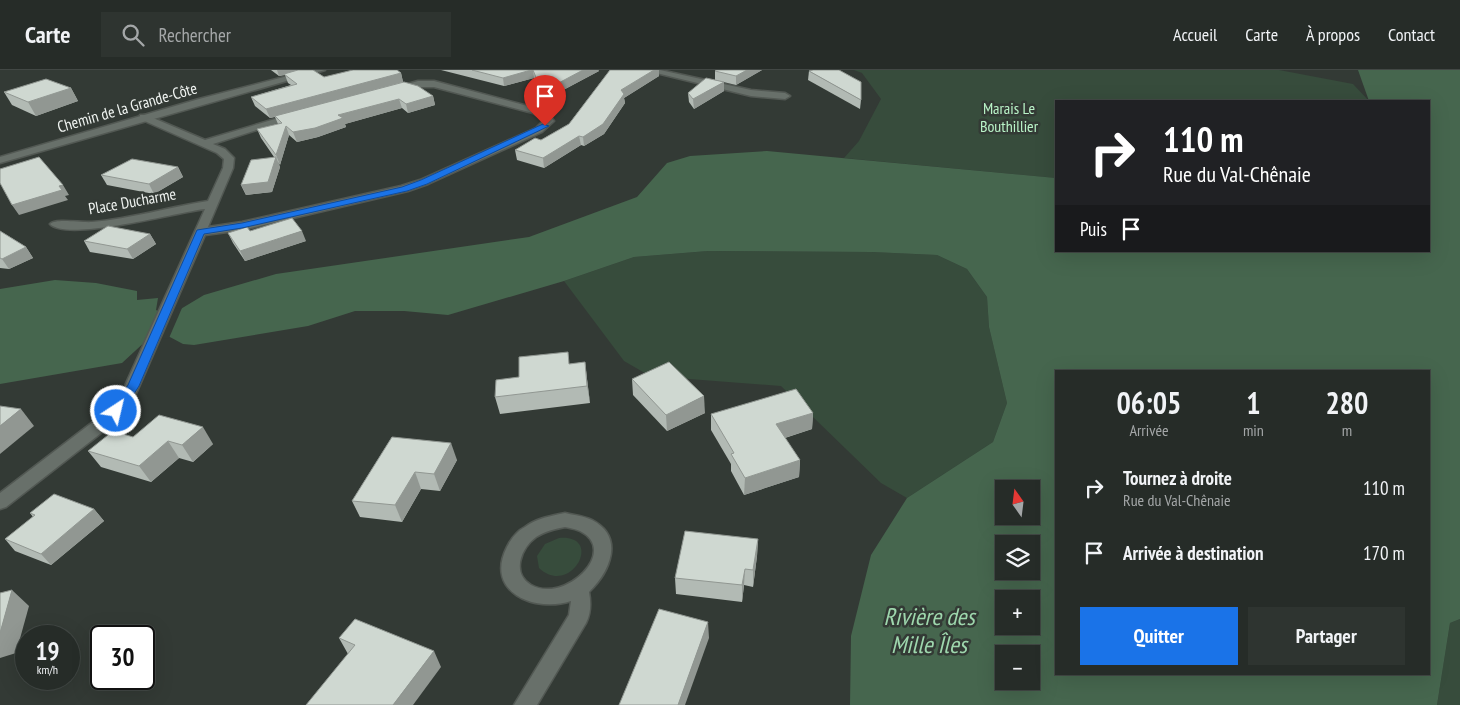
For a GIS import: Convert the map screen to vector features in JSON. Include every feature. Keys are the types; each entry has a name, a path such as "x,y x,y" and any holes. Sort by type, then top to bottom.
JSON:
{"street":[{"name":"Chemin de la Grande-Côte","path":"0,160 143,118 321,70"},
{"path":"648,70 751,93 785,96"},
{"path":"201,232 242,226 414,186 539,130 549,121 546,116 536,111 434,84 418,84 386,91"},
{"path":"206,143 230,134 304,114"},
{"path":"0,502 93,432 116,411 130,392 201,232 230,161 225,153 206,143 143,118"},
{"name":"Place Ducharme","path":"56,224 92,225 213,204"},
{"path":"559,521 578,522 593,530 602,544 603,560 595,576 579,589 558,596 544,597 531,594 520,588 513,579 510,568 510,557 519,541 534,529 546,523 559,521"},
{"path":"525,705 579,617 581,601 579,589"}],"green space":[{"name":"Marais Le Bouthillier","path":"854,70 1279,70 1353,84 1368,100 1055,100 1055,178 844,158 859,141 881,99 862,73"},
{"path":"708,251 872,252 937,255 967,269 987,297 989,327 1007,403 993,442 907,498 881,483 781,386 650,376 624,361 564,281 634,257"},
{"path":"559,538 573,539 580,545 581,554 578,563 572,571 562,575 551,575 539,568 537,556 545,544"},
{"path":"1460,619 1460,705 1437,705 1450,623"}],"water":[{"name":"Rivière des Mille Îles","path":"1358,70 1460,70 1460,619 1450,623 1437,705 850,705 851,636 871,555 907,498 993,442 1007,403 989,327 987,297 967,269 937,255 872,252 708,251 634,257 564,281 448,315 404,311 355,311 308,326 194,345 183,344 168,336 148,339 122,363 0,384 0,289 55,280 96,283 137,291 137,300 158,298 156,310 160,312 179,310 204,295 276,274 529,237 637,197 667,163 690,156 767,151 1055,178 1055,252 1430,252 1430,100 1369,100"}],"pier":[{"path":"182,308 169,338 160,339 161,311"}],"building":[{"path":"298,70 313,70 324,77 353,70 397,70 401,73 266,109 251,97 297,84 284,74"},
{"path":"472,70 531,70 503,78"},
{"path":"533,70 583,70 551,87 539,85"},
{"path":"610,70 654,70 621,90 624,94 603,124 583,137 579,136 543,158 515,150 535,138 541,140 569,124"},
{"path":"716,70 747,70 736,76"},
{"path":"839,70 861,82 861,100 809,71"},
{"path":"706,78 724,82 693,99 688,93"},
{"path":"46,79 71,88 28,102 4,92"},
{"path":"404,82 418,86 433,96 406,104 399,99 338,115 343,118 315,128 293,132 286,126 276,155 257,129 282,123 275,116"},
{"path":"39,157 63,185 59,186 62,190 12,205 0,183 0,169"},
{"path":"276,157 268,182 241,185 251,160"},
{"path":"132,159 178,167 149,184 101,175"},
{"path":"292,218 302,231 240,251 228,233 247,227 250,231"},
{"path":"108,226 150,234 127,249 84,241"},
{"path":"0,231 26,247 2,259 0,258"},
{"path":"568,352 569,364 585,362 587,386 495,397 496,380 519,377 519,357"},
{"path":"669,362 704,396 666,415 632,379"},
{"path":"796,389 813,413 776,424 800,460 745,478 731,454 734,453 711,414"},
{"path":"0,406 21,409 0,426"},
{"path":"159,415 203,427 182,445 168,441 139,466 88,451 113,431 133,437"},
{"path":"392,437 451,443 434,474 415,472 395,505 352,501"},
{"path":"54,494 94,509 41,554 5,539 35,515 30,513"},
{"path":"685,531 758,539 753,570 745,569 742,585 675,578"},
{"path":"12,590 0,633 0,593"},
{"path":"659,609 708,622 678,705 619,705"},
{"path":"355,619 434,651 393,705 306,705 355,645 339,638"}],"route":[{"path":"116,411 133,386 201,232 242,226 404,189 424,182 545,126"}]}
